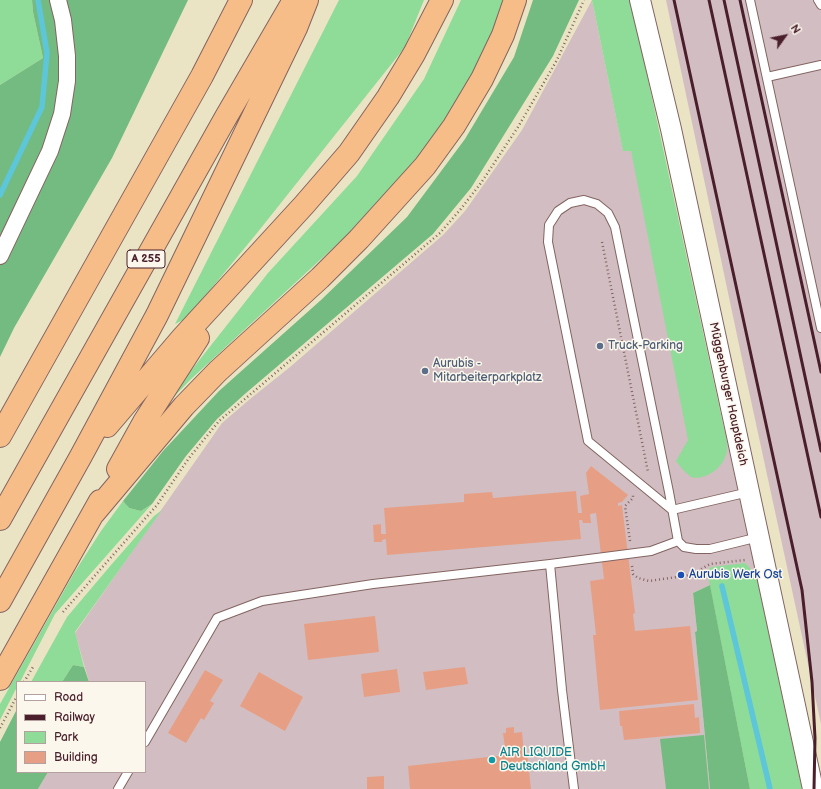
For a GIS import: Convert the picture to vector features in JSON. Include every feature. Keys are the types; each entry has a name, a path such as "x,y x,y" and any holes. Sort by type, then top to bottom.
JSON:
{"highway":[{"path":"202,76 225,0"},
{"path":"0,436 202,76 241,0"},
{"name":"A 255","path":"0,519 226,117 294,0"},
{"path":"0,601 157,316 296,28 307,0"},
{"path":"81,456 135,395 183,337 304,205 353,146 388,97 414,54 442,0"},
{"path":"94,513 184,406 218,371 320,278 359,239 425,166 454,126 482,78 503,35 515,0"},
{"path":"0,679 144,422 192,346 263,251"}],"street":[{"path":"0,256 50,151 62,114 67,81 67,56 63,20 58,0"},
{"name":"Müggenburger Hauptdeich","path":"640,0 671,128 813,789"}],"lane":[{"path":"750,0 821,328"},
{"path":"818,0 821,5"},
{"path":"766,77 821,65"},
{"path":"672,510 588,441 548,242 549,225 558,211 570,203 584,200 597,204 608,213 615,227 672,510 678,541 684,547 696,549 710,548 759,537"},
{"path":"672,510 749,492"},
{"path":"146,740 217,618 262,601 373,584 651,552 678,541"},
{"path":"550,564 562,690 574,789"},
{"path":"118,789 127,773"}],"path":[{"path":"60,615 156,504 189,458 219,421 440,233 460,210 518,127 557,60 584,0"},
{"path":"602,241 649,476 633,494 633,498 625,506 633,574 638,578 649,581 691,575 710,564 763,557"},
{"path":"25,681 35,662"},
{"path":"0,728 16,698"}],"shaded area":[{"path":"592,0 623,150 631,151 725,432 756,574 710,585 693,593 697,631 695,632 710,789 38,789 47,773 146,773 146,681 89,681 75,633 222,423 290,367 443,235 465,211 522,130"},
{"path":"666,0 821,0 821,724 745,373"}],"green space":[{"path":"0,0 32,0 33,12 43,58 0,85"},
{"path":"32,0 188,0 112,158 14,328 0,357 0,85 43,58 33,12"},
{"path":"339,0 424,0 405,47 257,233 187,318 175,324"},
{"path":"461,0 505,0 483,58 441,129 389,193 334,247 190,380 169,402 186,377 268,273 357,176 424,79"},
{"path":"533,0 579,0 553,56 471,188 433,234 217,419 186,456 152,504 141,511 129,508 123,501 163,451 219,391 321,300 407,217 465,139 514,57"},
{"path":"592,0 630,0 637,29 727,442 727,452 723,462 716,470 702,477 691,477 676,461 688,440 631,151 623,151"},
{"path":"123,501 129,508 141,511 152,504 55,614 21,681 16,681 16,689 0,720 0,704 74,573 101,531"},
{"path":"162,510 75,632 84,667 73,665 63,681 32,681 67,617 154,516"},
{"path":"745,563 756,574 802,789 750,789 707,571 711,567"},
{"path":"710,585 750,789 710,789 695,632 697,631 693,593"},
{"path":"73,665 84,667 89,681 63,681"},
{"path":"16,711 16,773 47,773 38,789 0,789 0,742"},
{"path":"704,735 709,789 666,789 660,739"}],"building":[{"path":"591,466 628,495 622,502 618,503 618,506 622,505 635,613 633,614 635,631 690,626 698,700 600,710 593,635 596,635 590,581 604,579 596,513 590,514 591,523 583,523 582,520 579,520 581,539 387,555 386,539 382,540 382,542 374,542 373,525 381,524 381,534 386,534 384,508 464,502 464,494 492,492 493,498 576,491 578,513 582,513 580,496 589,494 586,473"},
{"path":"375,616 379,652 308,660 304,624"},
{"path":"465,667 468,684 426,690 423,672"},
{"path":"397,669 400,692 364,697 361,674"},
{"path":"205,670 223,680 210,701 214,703 204,720 201,718 186,743 168,733"},
{"path":"259,672 303,697 285,731 240,706"},
{"path":"694,704 695,718 699,717 700,733 624,740 622,726 620,726 619,711"},
{"name":"AIR LIQUIDE Deutschland GmbH","path":"514,727 514,733 522,732 524,754 527,753 531,789 410,789 408,766 506,755 503,733 506,733 506,728"},
{"path":"384,776 384,789 367,789 367,777"}],"waterway":[{"path":"0,195 42,107 47,53 38,0"},
{"path":"722,586 770,789"}],"railway":[{"path":"674,0 802,590 812,682 815,738 814,789"},
{"path":"709,0 821,517"},
{"path":"724,0 821,451"},
{"path":"740,0 821,372"}],"place":[{"name":"Truck-Parking","path":"600,346"},
{"name":"Aurubis - Mitarbeiterparkplatz","path":"425,371"},
{"name":"Aurubis Werk Ost","path":"681,575"},
{"name":"AIR LIQUIDE Deutschland GmbH","path":"492,760"}]}
